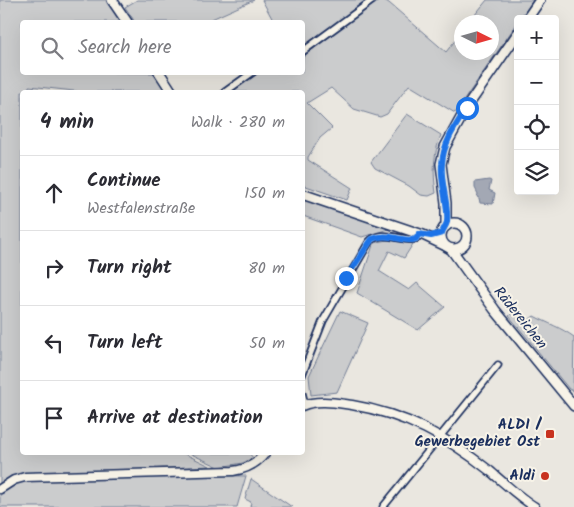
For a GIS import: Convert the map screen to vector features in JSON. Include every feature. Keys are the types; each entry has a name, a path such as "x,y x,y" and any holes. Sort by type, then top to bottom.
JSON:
{"main road":[{"path":"112,0 126,20"},
{"path":"530,15 540,0"},
{"path":"448,247 441,239 444,229 446,203 442,168 445,146 467,108 514,39"},
{"path":"161,75 171,90"},
{"path":"305,195 421,235 448,247 458,249 467,240 467,234 463,226 452,223 435,236 421,235"},
{"path":"446,203 458,224"},
{"name":"Rädereichen","path":"463,246 466,269"},
{"name":"Rädereichen","path":"448,247 485,297 574,406"}],"street":[{"path":"305,50 372,0"},
{"path":"228,90 249,75"},
{"path":"305,366 323,321 368,242 383,236 412,240 421,235"},
{"path":"383,507 498,365"},
{"path":"305,406 334,403 369,409 406,420 441,436 468,454 535,507"},
{"path":"0,489 14,480 25,477 239,470 256,463 263,455"}],"shaded area":[{"path":"0,0 107,0 121,20 20,20 20,75 155,75 165,90 65,90 29,86 29,90 20,90 20,455 187,455 210,466 59,473 0,486"},
{"path":"137,0 254,0 209,20 134,20 125,7"},
{"path":"262,0 368,0 305,47 305,20 273,20"},
{"path":"376,0 384,0 389,3 446,52 454,42 454,60 492,60 455,113 409,85 387,114 380,117 354,109 331,88 307,103 332,128 320,138 308,160 352,188 347,200 305,186 305,90 230,90 256,75 305,75 305,55"},
{"path":"487,0 533,0 523,15 514,15 514,28 499,49 499,15 475,15"},
{"path":"407,114 441,135 434,164 436,193 429,196 421,195 409,186 375,168 371,162"},
{"path":"491,181 489,190 495,193 493,204 480,203 477,197 475,182"},
{"path":"305,200 389,229 362,237 305,217"},
{"path":"392,239 413,244 404,258 389,251 379,271 409,290 417,283 445,307 418,330 357,293 373,245 377,242"},
{"path":"340,311 368,323 337,392 311,395 309,376"},
{"path":"512,313 526,322 534,316 574,337 573,391 569,389 509,316"},
{"path":"193,455 251,455 253,458 243,463 219,467"},
{"path":"181,475 246,476 237,507 0,507 0,492 9,485 26,480"},
{"path":"251,479 292,507 250,507 251,502 245,499"}],"place":[{"name":"ALDI / Gewerbegebiet Ost","path":"550,434"},
{"name":"Aldi","path":"545,476"}],"route":[{"path":"346,278 368,242 376,237 391,236 412,240 416,239 419,234 431,236 442,233 447,222 442,174 443,155 449,138 467,108"}]}
